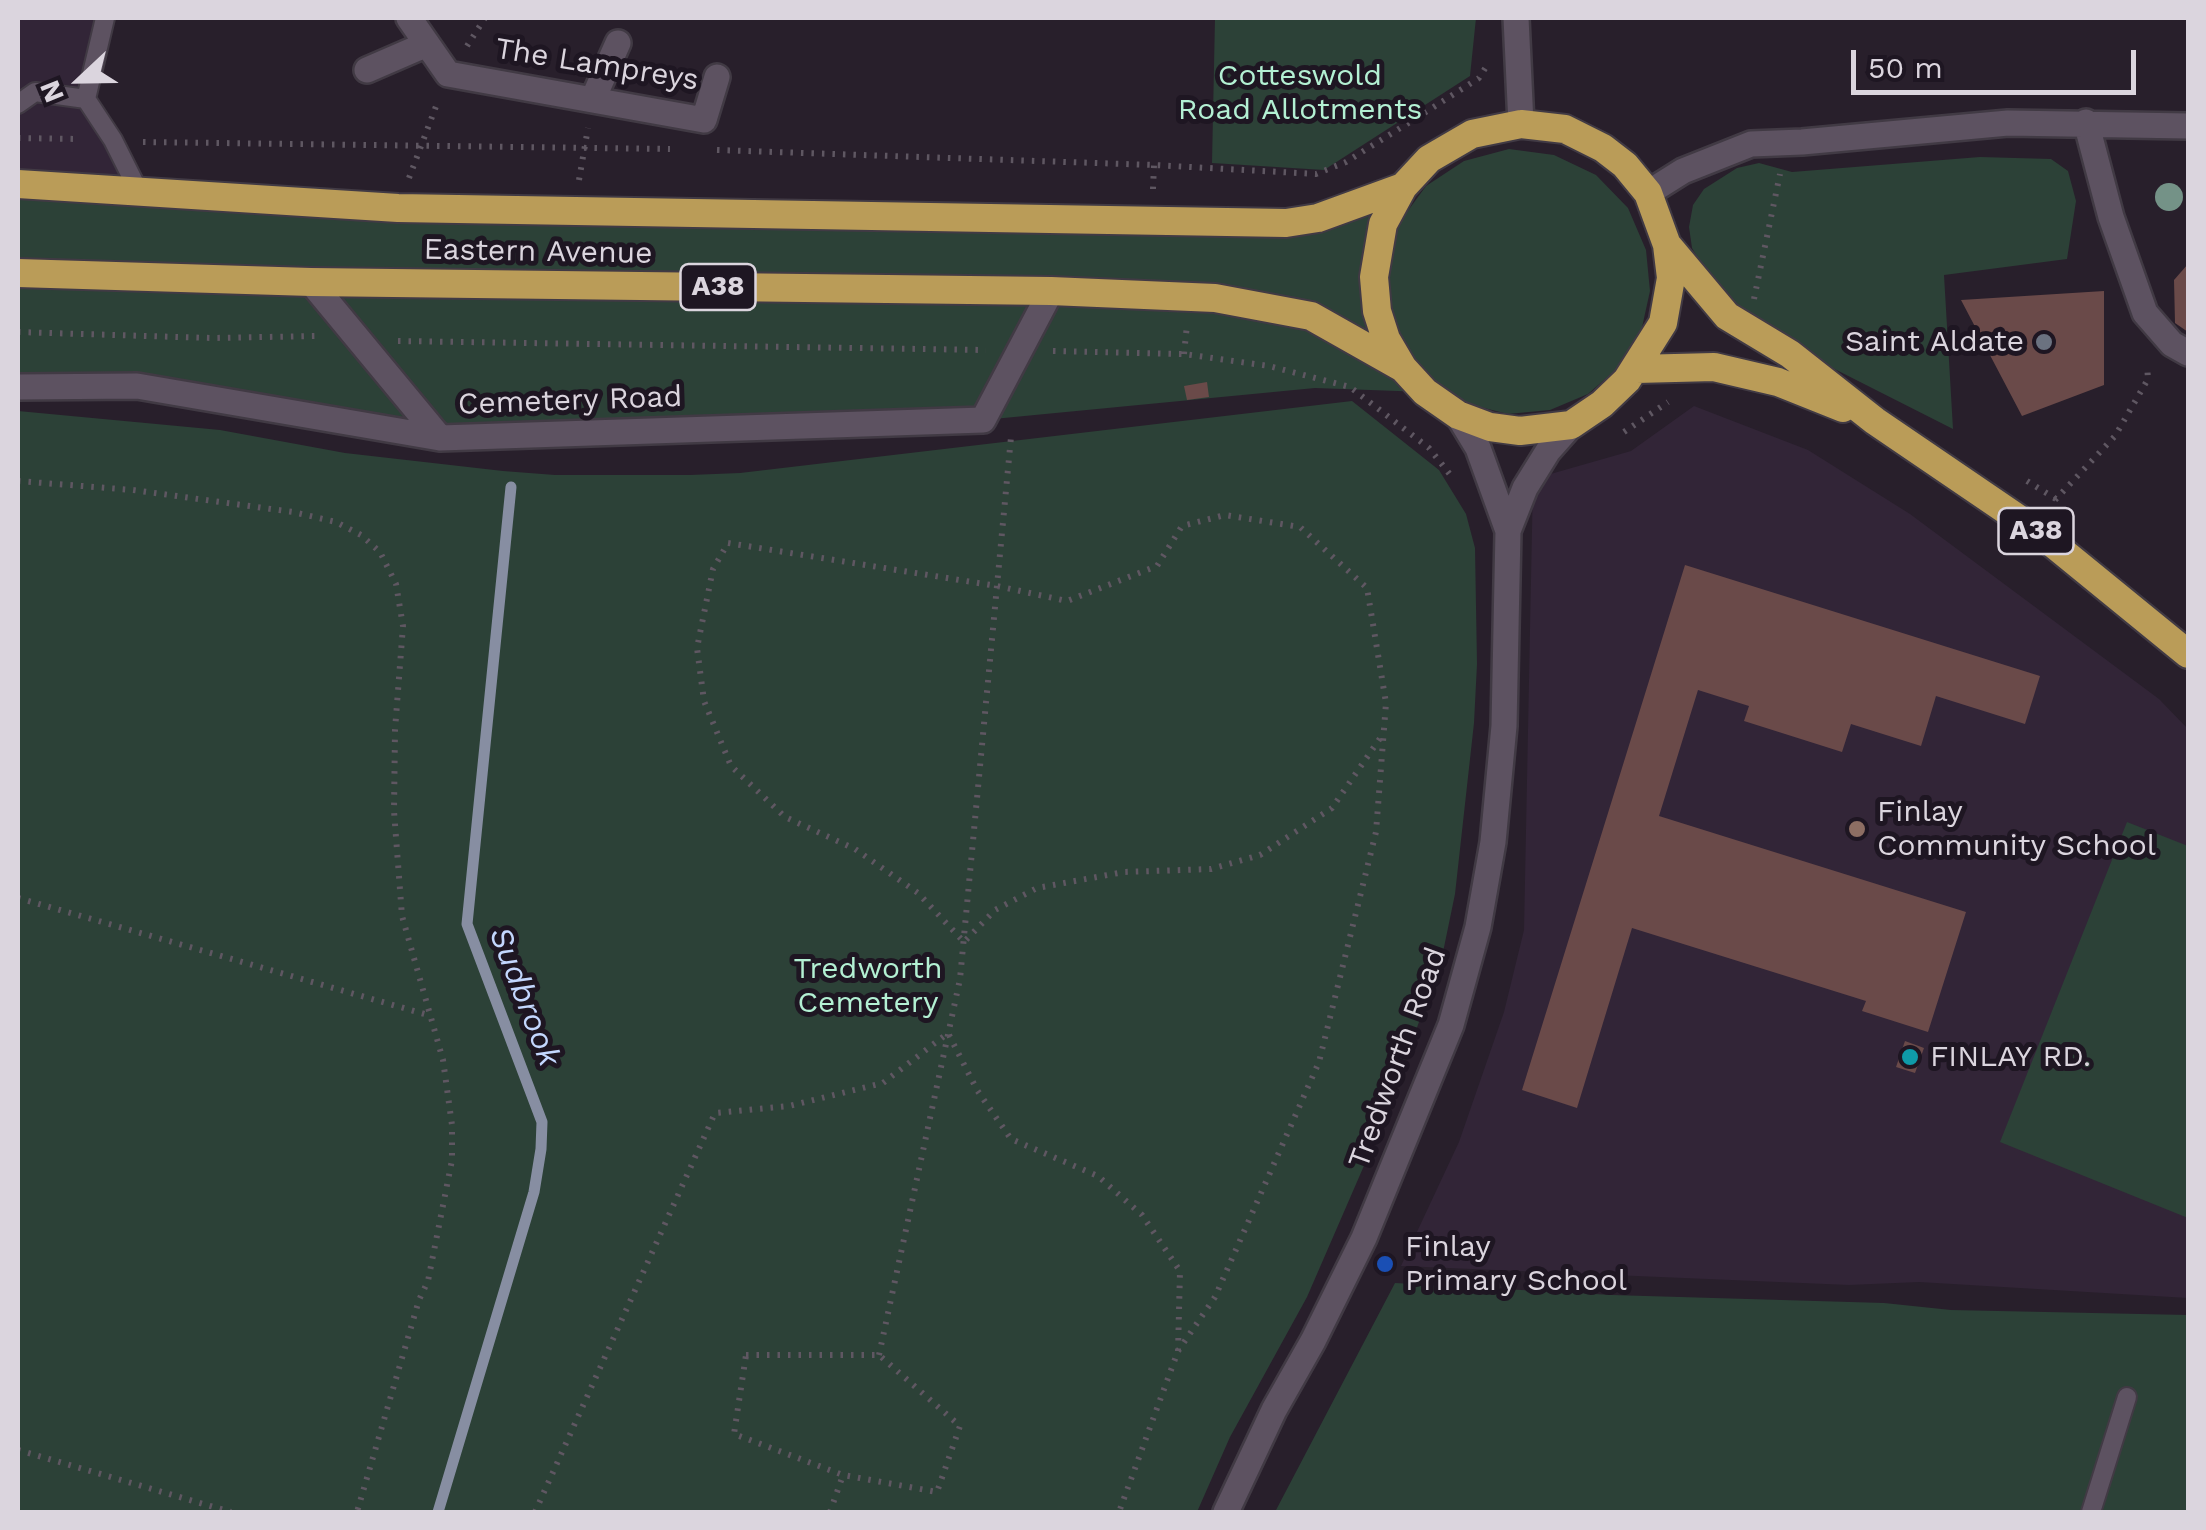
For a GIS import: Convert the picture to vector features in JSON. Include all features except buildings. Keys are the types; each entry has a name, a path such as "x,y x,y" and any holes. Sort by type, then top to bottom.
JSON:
{"highway":[{"name":"A38","path":"1521,124 1565,128 1625,165 1648,193 1668,246 1671,278 1663,323 1636,368 1602,404 1571,425 1520,432 1490,427 1458,415 1425,392 1403,368 1386,340 1377,311 1374,277 1383,224 1403,187 1429,159 1472,134 1521,124"},
{"name":"Eastern Avenue","path":"18,184 398,208 1286,223 1318,218 1403,187"},
{"name":"A38","path":"1668,246 1728,316 1790,354 1875,420 2041,534 2188,654"},
{"name":"Eastern Avenue","path":"18,273 312,282 1051,291 1214,298 1311,316 1403,368"},
{"name":"A38","path":"1636,368 1714,367 1778,382 1875,420"}],"street":[{"name":"The Lampreys","path":"409,18 448,74 704,120 717,77"},
{"path":"1516,18 1521,124"},
{"path":"593,99 618,43"},
{"path":"366,70 427,44"},
{"path":"2086,122 2111,217 2145,314 2172,344 2188,353"},
{"path":"1648,193 1683,171 1751,144 2008,123 2188,126"},
{"path":"312,282 440,438"},
{"name":"Cemetery Road","path":"18,387 136,386 440,438 983,420 1051,291"},
{"name":"Tredworth Road","path":"1226,1512 1274,1410 1364,1238 1452,1025 1478,927 1497,804 1504,726 1508,531 1478,448 1458,415"},
{"name":"Tredworth Road","path":"1508,531 1548,450 1571,425"}],"lane":[{"path":"105,18 86,98 140,194"},
{"path":"18,104 35,92 86,98"},
{"path":"2092,1512 2127,1396"}],"path":[{"path":"398,208 448,74 484,18"},
{"path":"700,150 1316,174 1346,162 1446,100 1478,78 1488,64 1516,64"},
{"path":"574,211 593,99"},
{"path":"18,138 680,149"},
{"path":"1751,314 1784,143"},
{"path":"2041,534 2056,498 2115,436 2148,378 2145,314"},
{"path":"18,332 212,338 354,336 414,343 1184,354 1269,366 1350,387 1429,448 1460,486"},
{"path":"1615,438 1670,401"},
{"path":"880,1355 960,979 1012,429"},
{"path":"2026,480 2056,498"},
{"path":"18,482 133,490 292,512 336,522 362,535 380,552 396,584 403,626 394,795 402,916 448,1090 452,1160 428,1282 419,1300 357,1512"},
{"path":"964,942 918,893 856,849 785,817 730,766 704,701 697,648 713,568 728,543 1067,600 1158,566 1182,526 1225,515 1300,528 1367,588 1386,703 1376,832 1319,1062 1215,1297 1178,1351 1119,1512"},
{"path":"964,942 995,910 1037,888 1124,872 1211,869 1260,855 1332,808 1383,734"},
{"path":"18,898 429,1015"},
{"path":"948,1033 977,1090 1011,1139 1098,1176 1142,1215 1180,1271 1178,1351"},
{"path":"535,1512 715,1113 788,1106 883,1083 948,1033"},
{"path":"746,1354 880,1355 960,1426 937,1492 843,1475 734,1434 746,1354"},
{"path":"18,1450 231,1512"},
{"path":"830,1512 843,1475"}],"shaded area":[{"path":"18,18 105,18 86,99 140,194 18,184"},
{"name":"Finlay Community School","path":"1694,406 1808,450 1910,514 2159,699 2188,729 2188,1298 1919,1282 1849,1285 1401,1266 1459,1142 1504,1012 1524,930 1533,479 1631,451"}],"green space":[{"name":"Cotteswold Road Allotments","path":"1215,18 1476,18 1470,76 1324,170 1212,163"},
{"path":"1509,149 1554,155 1596,175 1628,208 1646,250 1650,291 1641,332 1619,367 1588,394 1550,410 1508,414 1468,404 1433,383 1425,392 1315,388 983,420 440,438 137,386 18,387 18,184 1152,218 1350,208 1404,216 1426,186 1464,161"},
{"path":"1980,157 2051,159 2068,171 2076,201 2067,259 1944,275 1953,429 1791,347 1714,287 1692,248 1689,227 1693,205 1704,189 1737,168 1759,163 1792,172"},
{"name":"Tredworth Cemetery","path":"1352,401 1439,470 1466,514 1475,548 1474,723 1455,894 1442,957 1386,1115 1307,1297 1230,1437 1197,1512 18,1512 18,411 220,430 345,453 503,471 690,475 740,473"},
{"path":"2127,822 2188,846 2188,1218 2000,1142"},
{"path":"1395,1283 1612,1295 1884,1303 1951,1310 2188,1315 2188,1512 1275,1512"}],"waterway":[{"name":"Sudbrook","path":"438,1512 534,1192 541,1149 542,1122 467,924 511,487"}],"place":[{"name":"Saint Aldate","path":"2044,342"},
{"name":"Finlay Community School","path":"1857,829"},
{"name":"FINLAY RD.","path":"1910,1057"},
{"name":"Finlay Primary School","path":"1385,1264"}]}
